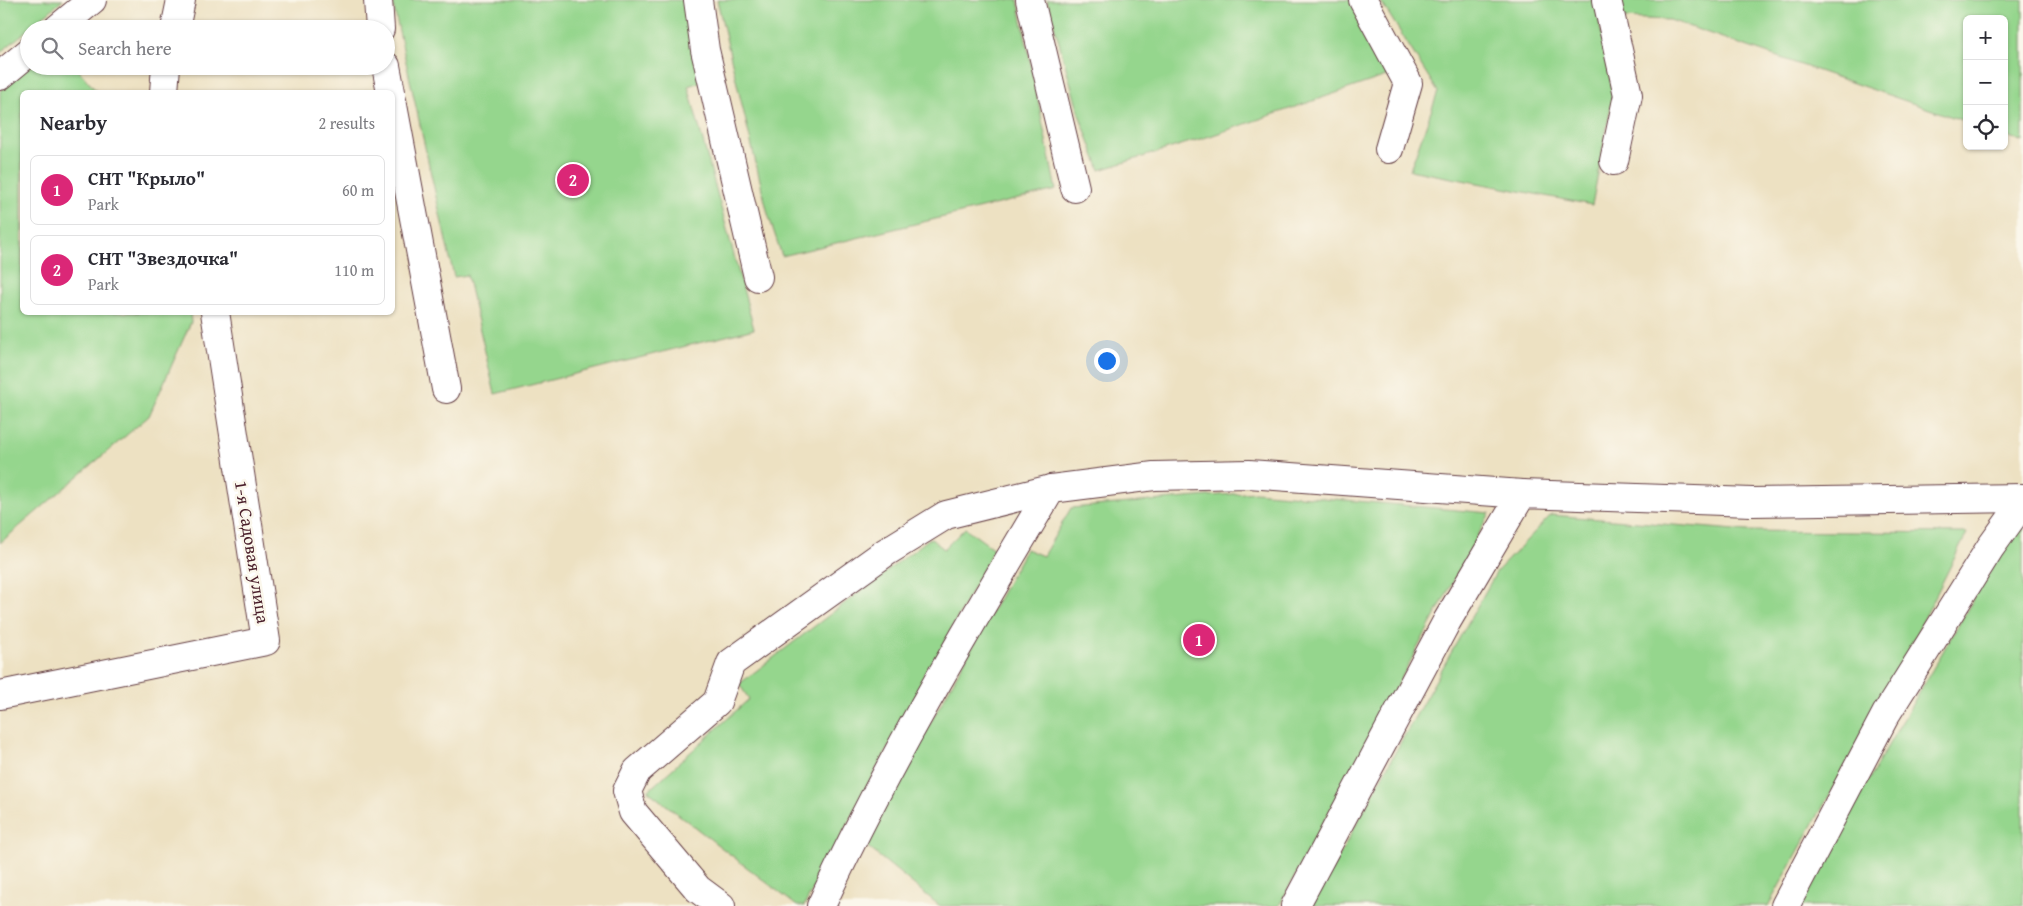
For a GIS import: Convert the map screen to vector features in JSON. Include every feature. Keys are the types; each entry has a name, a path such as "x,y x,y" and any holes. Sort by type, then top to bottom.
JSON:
{"street":[{"path":"68,20 92,0"},
{"path":"176,20 181,0"},
{"path":"378,0 379,20"},
{"path":"698,0 705,50 758,277"},
{"path":"1030,0 1075,188"},
{"path":"1363,0 1408,83 1389,149"},
{"path":"1607,0 1628,95 1614,161"},
{"path":"0,76 20,59"},
{"path":"164,90 165,75"},
{"path":"388,75 391,90"},
{"path":"395,116 446,389"},
{"name":"1-я Садовая улица","path":"0,695 266,642 215,315"},
{"path":"721,906 698,889 633,812 627,791 637,771 717,702 731,663 886,552 946,515 1051,489 1154,476 1250,474 1522,494 1752,502 2023,498"},
{"path":"822,906 859,826 980,608 1051,489"},
{"path":"1295,906 1442,630 1522,494"},
{"path":"1785,906 1886,714 1990,548 2023,502"}],"green space":[{"path":"0,0 63,0 39,20 20,20 20,36 0,53"},
{"path":"397,0 685,0 700,82 688,86 754,329 495,394 467,275 454,277 393,4"},
{"path":"717,0 1018,0 1056,190 782,256 768,214"},
{"path":"1047,0 1351,0 1389,75 1210,136 1100,170 1080,117"},
{"path":"1380,0 1595,0 1613,95 1592,205 1410,170 1438,92"},
{"path":"1619,0 2023,0 2023,142 2008,136 2008,15 1963,15 1963,121 1670,20 1622,18"},
{"path":"20,74 83,75 95,90 20,90 20,315 190,315 191,322 149,416 0,543 0,91"},
{"path":"1255,492 1490,513 1279,906 940,906 864,844 1026,549 1043,556 1071,508"},
{"path":"1551,515 1748,531 1967,533 1898,671 1768,906 1312,906 1497,571"},
{"path":"2023,522 2023,906 1799,906 1882,756 2016,526"},
{"path":"965,528 994,549 804,906 797,906 648,791 749,699 739,684 930,538 944,549"}],"place":[{"name":"СНТ \"Звездочка\"","path":"573,180"},
{"name":"СНТ \"Крыло\"","path":"1199,640"}]}
